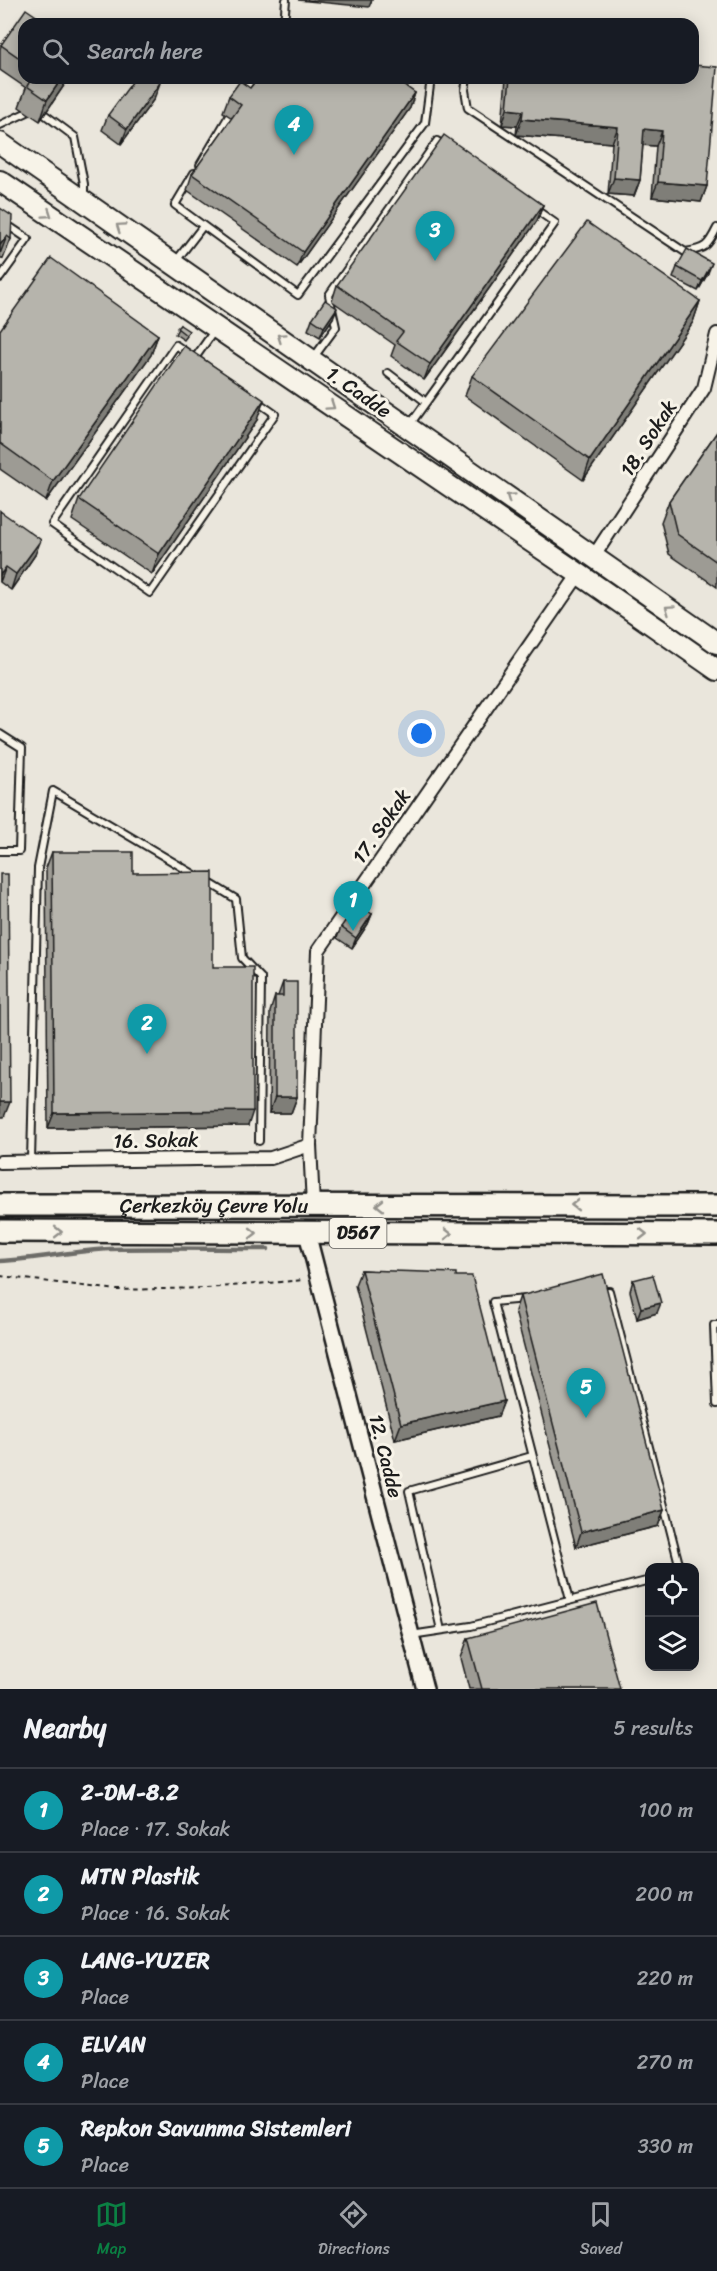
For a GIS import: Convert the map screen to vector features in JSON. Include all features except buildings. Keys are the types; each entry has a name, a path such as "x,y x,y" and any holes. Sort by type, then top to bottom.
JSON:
{"highway":[{"name":"Çerkezköy Çevre Yolu","path":"0,1205 717,1206"},
{"name":"D567","path":"0,1231 717,1234"}],"main road":[{"name":"1. Cadde","path":"0,142 717,643"},
{"name":"1. Cadde","path":"0,181 717,670"}],"street":[{"name":"18. Sokak","path":"594,556 704,388 717,334"},
{"name":"17. Sokak","path":"313,1205 310,1145 318,951 579,574"},
{"name":"16. Sokak","path":"0,1162 271,1158 310,1145"},
{"name":"12. Cadde","path":"307,1233 424,1689"}],"lane":[{"path":"284,18 286,0"},
{"path":"248,84 175,205 298,295 425,123 429,84"},
{"path":"466,84 468,108 685,252 702,249 710,242 717,228"},
{"path":"0,125 36,108 75,137 84,184 84,202"},
{"path":"312,359 336,327 329,295 437,141 447,147"},
{"path":"409,426 555,223 526,202"},
{"path":"0,220 28,239 0,279"},
{"path":"174,264 203,226"},
{"path":"195,358 216,328"},
{"path":"176,345 195,358 275,414 150,593 52,524 176,345"},
{"path":"387,373 426,402"},
{"path":"0,734 22,748 19,851 0,851"},
{"path":"31,1162 38,868 52,791 236,899 242,958 261,978 259,1141"},
{"path":"597,1292 609,1291 679,1563"},
{"path":"539,1298 493,1302 570,1600"},
{"path":"717,1325 714,1325 717,1404"},
{"path":"441,1630 409,1491 532,1456"},
{"path":"411,1635 471,1626 645,1581"}],"path":[{"path":"0,1276 117,1290 207,1288 318,1278"}],"waterway":[{"path":"0,1261 110,1249 268,1249"}],"place":[{"name":"ELVAN","path":"294,155"},
{"name":"LANG-YUZER","path":"435,261"},
{"name":"2-DM-8.2","path":"353,931"},
{"name":"MTN Plastik","path":"147,1054"},
{"name":"Repkon Savunma Sistemleri","path":"586,1418"}]}
